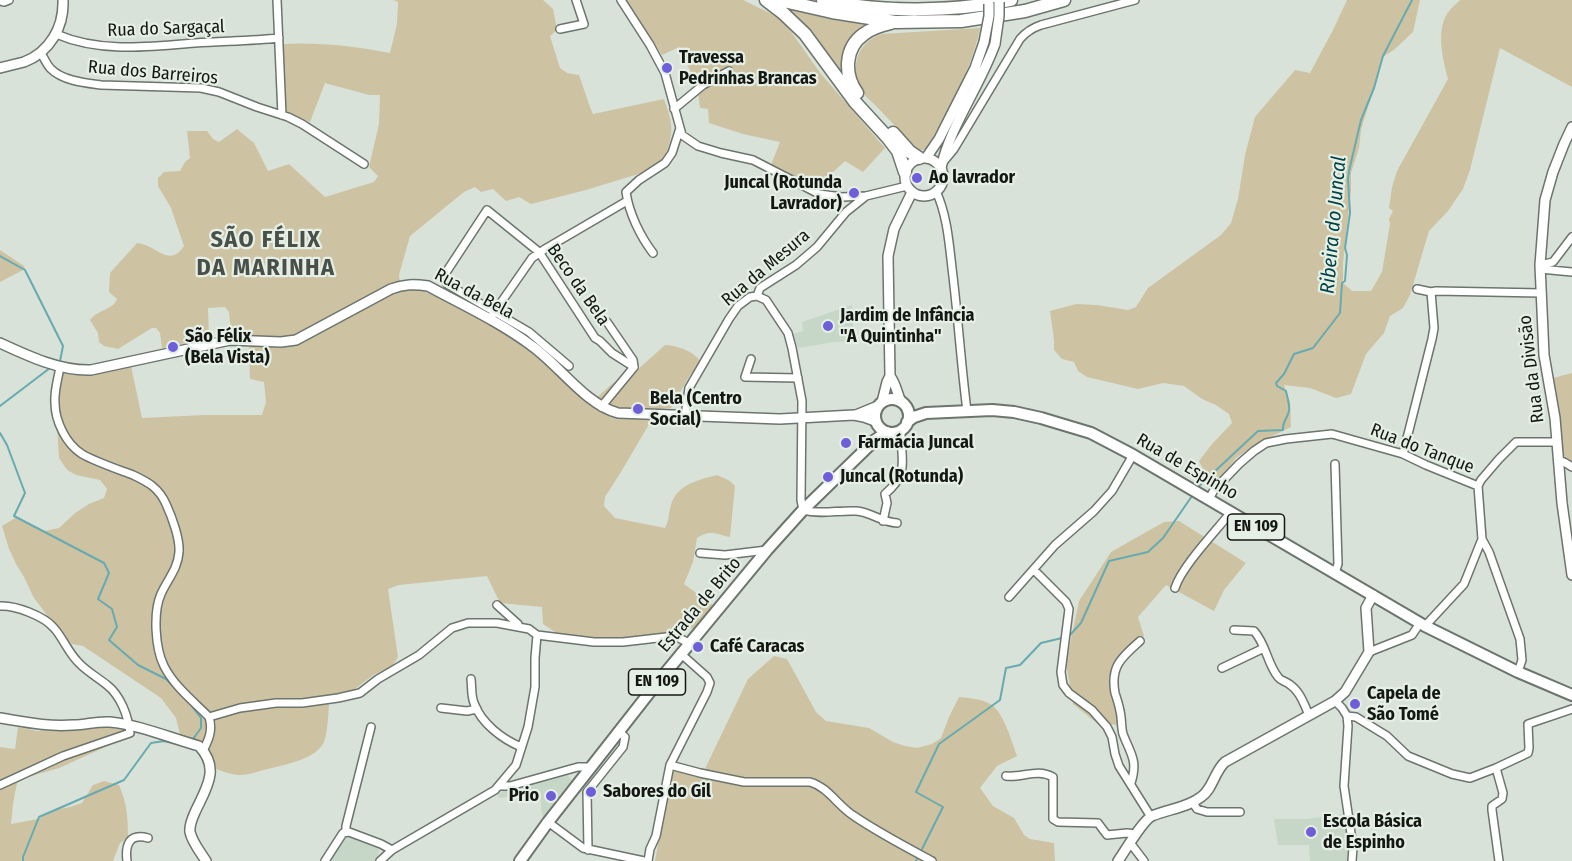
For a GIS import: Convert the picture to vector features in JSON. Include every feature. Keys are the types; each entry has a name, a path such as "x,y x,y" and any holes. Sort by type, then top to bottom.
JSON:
{"highway":[{"path":"766,0 805,34 855,102 888,138 898,152 905,172"},
{"path":"779,0 832,12 895,22 962,21 1025,11 1064,0"},
{"path":"823,0 868,7 961,8 1011,0"},
{"path":"895,22 872,29 859,38 850,52 848,78 856,92 910,152 923,158"}],"main road":[{"name":"EN 109","path":"892,399 903,404 908,417 890,427 876,411 880,404 892,399"},
{"name":"Rua de Espinho","path":"903,404 926,413"},
{"name":"Rua de Espinho","path":"890,427 926,413 992,410 1041,418 1091,433 1133,455 1423,625 1518,672 1572,695"},
{"name":"Estrada de Brito","path":"520,861 590,767 680,653 767,550 803,510 890,427"}],"street":[{"path":"0,1 9,0"},
{"path":"0,68 25,61 41,53 56,34 62,19 63,0"},
{"path":"277,0 282,115"},
{"path":"560,28 584,24 576,0"},
{"path":"621,0 665,73 682,135 698,146 753,160 819,194 842,197 866,196 909,189"},
{"path":"989,0 989,16 984,42 975,68 939,139 923,158 911,162 905,172 904,177 909,189 918,195 931,195 942,182 941,165 948,144 995,44 999,0"},
{"path":"941,165 954,149 1020,39 1026,33 1041,25 1135,0"},
{"name":"Rua do Sargaçal","path":"56,34 72,41 98,46 132,47 279,38"},
{"name":"Rua dos Barreiros","path":"41,53 50,69 69,79 85,83 201,88 219,92 302,124 364,164"},
{"path":"674,109 703,85 729,71"},
{"name":"Rua da Divisão","path":"1572,127 1553,172 1545,200 1540,267 1544,356 1552,400 1572,574"},
{"path":"653,253 643,240 627,201 626,192 639,180 665,163 672,153 680,128"},
{"path":"923,158 941,165"},
{"path":"880,404 890,376 889,249 909,189"},
{"path":"936,191 943,206 947,232 967,411"},
{"name":"Rua da Mesura","path":"685,416 689,388 738,306 750,297 757,296 760,288 796,266 817,247 846,212 866,196"},
{"path":"842,197 846,204 846,212"},
{"path":"493,315 532,258 539,252 627,201"},
{"name":"Beco da Bela","path":"444,279 487,210 539,252 595,338 612,353 634,367"},
{"path":"1540,267 1553,262 1572,237"},
{"path":"1540,267 1572,272"},
{"name":"Rua da Bela","path":"444,279 447,284 533,346 608,411 780,419 854,416 864,417 890,427"},
{"name":"Rua da Bela","path":"0,343 60,367 91,370 230,340 282,342 296,340 391,288 403,284 428,286 529,332 569,366"},
{"path":"1417,289 1431,292 1541,293"},
{"path":"1403,454 1434,328 1431,292"},
{"path":"757,296 766,300 788,333 798,378 803,417 801,500 803,510 843,513 853,511 897,523"},
{"path":"601,406 634,367 633,360 607,322"},
{"path":"751,359 745,377 798,378"},
{"path":"60,367 55,404 57,417 72,444 82,454 149,482 163,496 170,512 179,545 179,554 177,564 161,593 158,604 156,619 159,649 162,663 173,680 209,717 210,735 203,751"},
{"path":"890,376 903,404"},
{"name":"Rua da Bela","path":"854,416 880,404"},
{"path":"883,521 887,503 885,494 899,479 903,468 902,447 890,427"},
{"name":"Rua do Tanque","path":"1209,499 1214,490 1254,451 1266,443 1286,439 1332,434 1403,454 1478,486 1516,441 1556,442"},
{"path":"1009,597 1055,545 1094,511 1124,472 1133,455"},
{"path":"1558,460 1572,467"},
{"path":"1335,464 1338,564 1335,573"},
{"path":"1478,486 1482,539 1489,552 1520,639 1522,660 1518,672"},
{"path":"1175,588 1192,560 1231,512"},
{"path":"1369,652 1412,635 1464,584 1482,539"},
{"path":"700,553 725,555 767,550"},
{"path":"1034,570 1066,602 1069,609 1060,672 1063,685 1092,710 1107,727 1112,737 1119,766 1151,817"},
{"path":"1118,861 1136,834 1151,817 1193,802 1204,795 1225,762 1335,701 1345,692 1369,652 1366,608 1373,596"},
{"path":"497,605 519,627"},
{"path":"0,606 14,607 39,617 54,627 82,667 110,686 127,715 130,733 63,756 0,785"},
{"path":"209,717 240,708 276,703 302,703 360,693 378,678 419,655 452,628 468,623 497,623 529,629 537,635 594,642 623,642 675,636 689,643"},
{"path":"1234,630 1254,631 1276,675 1290,684 1299,694 1309,715"},
{"path":"380,861 392,850 500,786 516,765 528,727 535,687 537,635"},
{"path":"1131,783 1135,770 1134,759 1122,731 1114,676 1116,665 1140,641"},
{"path":"1222,668 1264,648"},
{"path":"548,822 588,850 646,861 656,836 670,765 710,683 707,677 680,653"},
{"path":"471,679 473,701 493,731 521,747"},
{"path":"1335,701 1347,716 1344,786 1353,847 1352,861"},
{"path":"441,708 467,711 477,709"},
{"path":"1347,716 1356,717 1387,736 1408,756 1452,774 1470,778 1528,753 1530,748 1528,724 1572,709"},
{"path":"0,718 40,725 75,725 96,721 129,725 199,746 207,754 211,764 210,778 189,829 190,836 206,861"},
{"path":"346,832 370,728"},
{"path":"588,850 587,792 623,747 625,737 619,732"},
{"path":"670,765 744,782 818,784 852,815 932,861"},
{"path":"500,786 510,786 579,767 590,767"},
{"path":"1496,768 1503,793 1502,799 1492,806 1499,861"},
{"path":"1006,776 1045,773 1053,777 1053,819 1058,822 1098,823 1107,835 1136,834"},
{"path":"1193,802 1197,809 1206,812 1240,812"},
{"path":"325,861 343,833 346,832 392,850"},
{"path":"127,861 125,849 128,843 136,837 148,838"},
{"path":"1131,844 1144,861"}],"shaded area":[{"path":"393,0 543,0 553,9 557,30 550,36 560,68 567,73 579,75 593,114 664,99 670,118 671,131 663,163 648,171 531,204 519,197 506,201 493,189 481,192 475,187 464,192 410,236 399,275 401,291 417,288 485,319 534,352 583,399 593,401 613,383 636,371 665,345 681,348 695,355 701,363 690,375 671,408 658,409 605,497 604,506 615,518 665,528 671,505 678,492 690,484 717,475 735,486 730,537 709,533 697,538 693,562 684,584 714,606 696,628 636,637 602,639 558,634 543,624 542,607 500,603 487,576 399,585 388,589 398,657 392,666 373,675 354,690 329,696 325,738 315,753 285,765 248,774 233,774 209,766 210,746 205,742 181,739 176,718 161,698 83,646 72,644 59,631 34,598 9,549 2,526 15,518 45,531 59,528 75,513 104,498 107,489 100,480 76,475 67,470 59,458 57,423 51,405 51,387 56,372 84,372 131,366 142,418 262,415 266,402 264,382 250,379 249,349 252,335 231,332 229,312 225,307 208,308 209,338 162,348 160,333 156,328 152,328 118,349 104,346 99,342 98,333 90,320 115,303 117,299 109,292 110,273 137,243 167,255 178,253 184,246 171,208 158,186 158,178 164,172 180,171 190,158 187,131 207,131 213,139 219,142 237,129 254,143 268,171 289,164 325,197 374,182 378,176 369,167 379,124 380,95 369,95 325,83 310,122 284,111 282,44 336,45 390,53 397,24 398,2"},
{"path":"626,0 743,0 782,19 821,74 885,148 863,172 845,161 813,186 771,165 780,142 743,134 709,123 708,109 700,108 697,85 679,47 662,55"},
{"path":"1347,0 1420,0 1413,32 1383,57 1361,130 1359,148 1351,173 1343,263 1343,283 1352,291 1371,291 1382,272 1389,219 1393,211 1389,208 1392,187 1397,171 1448,79 1441,37 1444,21 1451,8 1460,0 1572,0 1572,87 1500,48 1470,170 1463,189 1448,211 1429,231 1410,295 1403,308 1390,316 1384,333 1366,354 1351,394 1336,398 1310,388 1284,385 1290,402 1291,427 1260,442 1236,458 1218,481 1204,471 1199,461 1232,423 1229,414 1184,386 1163,383 1138,389 1087,377 1078,371 1074,362 1062,359 1054,350 1050,311 1076,304 1128,310 1136,307 1148,288 1221,235 1231,223 1238,199 1245,155 1255,117 1295,70 1310,73"},
{"path":"789,9 830,19 871,25 844,54 843,76 787,13"},
{"path":"980,28 958,91 925,150 919,150 862,92 856,72 858,56 867,42 882,34"},
{"path":"0,250 25,269 0,282"},
{"name":"Jardim de Infância \"A Quintinha\"","path":"852,305 854,341 798,348 793,334 803,331 802,322"},
{"path":"1572,373 1572,461 1563,455 1560,448 1553,378"},
{"path":"1179,521 1246,563 1224,590 1214,611 1166,585 1138,617 1144,636 1124,652 1118,662 1116,689 1126,725 1098,724 1073,704 1066,663 1079,601 1111,552 1164,522"},
{"path":"774,656 787,659 816,712 826,721 869,728 905,746 917,748 932,744 941,738 959,697 972,698 992,705 1004,721 1017,756 997,766 980,788 993,806 1014,818 1024,835 1030,839 1054,843 1055,861 655,861 671,771 702,775 748,679"},
{"path":"99,726 124,730 126,734 112,744 59,768 28,777 17,783 11,824 38,819 59,809 82,803 93,785 104,781 119,785 124,798 128,838 120,843 113,861 0,861 0,747 15,749 18,727 37,731"},
{"name":"Prio","path":"567,774 572,781 544,818 540,792 499,798 498,795 505,789"},
{"name":"Escola Básica de Espinho","path":"1344,814 1348,861 1310,861 1309,845 1278,845 1274,819 1307,819"},
{"path":"350,836 377,847 379,850 377,859 375,861 333,861 330,859 340,843"}],"waterway":[{"name":"Ribeira do Juncal","path":"1198,487 1258,431 1283,430 1289,404 1286,391 1276,383 1284,374 1294,354 1313,348 1340,313 1350,213 1349,171 1361,120 1374,88 1383,56 1412,0"},
{"path":"0,256 25,270 63,346 60,361"},
{"path":"0,406 50,368"},
{"path":"0,433 7,445 25,493 14,516 104,563 109,573 98,599 112,609 117,627 109,640 138,665 166,679 183,696"},
{"name":"Ribeira do Juncal","path":"1069,636 1081,623 1109,561 1148,552 1163,538 1192,496"},
{"name":"Ribeira do Juncal","path":"922,849 943,807 916,792 939,744 1000,700 1006,668 1020,665 1041,643 1062,638"},
{"path":"187,700 201,718 201,728 193,739"},
{"path":"23,861 39,817 124,780 151,743 164,741 181,745"}],"place":[{"name":"Travessa Pedrinhas Brancas","path":"667,68"},
{"name":"Ao lavrador","path":"917,178"},
{"name":"Juncal (Rotunda Lavrador)","path":"854,193"},
{"name":"Jardim de Infância \"A Quintinha\"","path":"828,326"},
{"name":"São Félix (Bela Vista)","path":"173,347"},
{"name":"Bela (Centro Social)","path":"638,409"},
{"name":"Farmácia Juncal","path":"846,443"},
{"name":"Juncal (Rotunda)","path":"828,477"},
{"name":"Café Caracas","path":"698,647"},
{"name":"Capela de São Tomé","path":"1355,704"},
{"name":"Sabores do Gil","path":"591,792"},
{"name":"Prio","path":"551,796"},
{"name":"Escola Básica de Espinho","path":"1311,832"}],"district":[{"name":"SÃO FÉLIX DA MARINHA","path":"266,254"}]}
